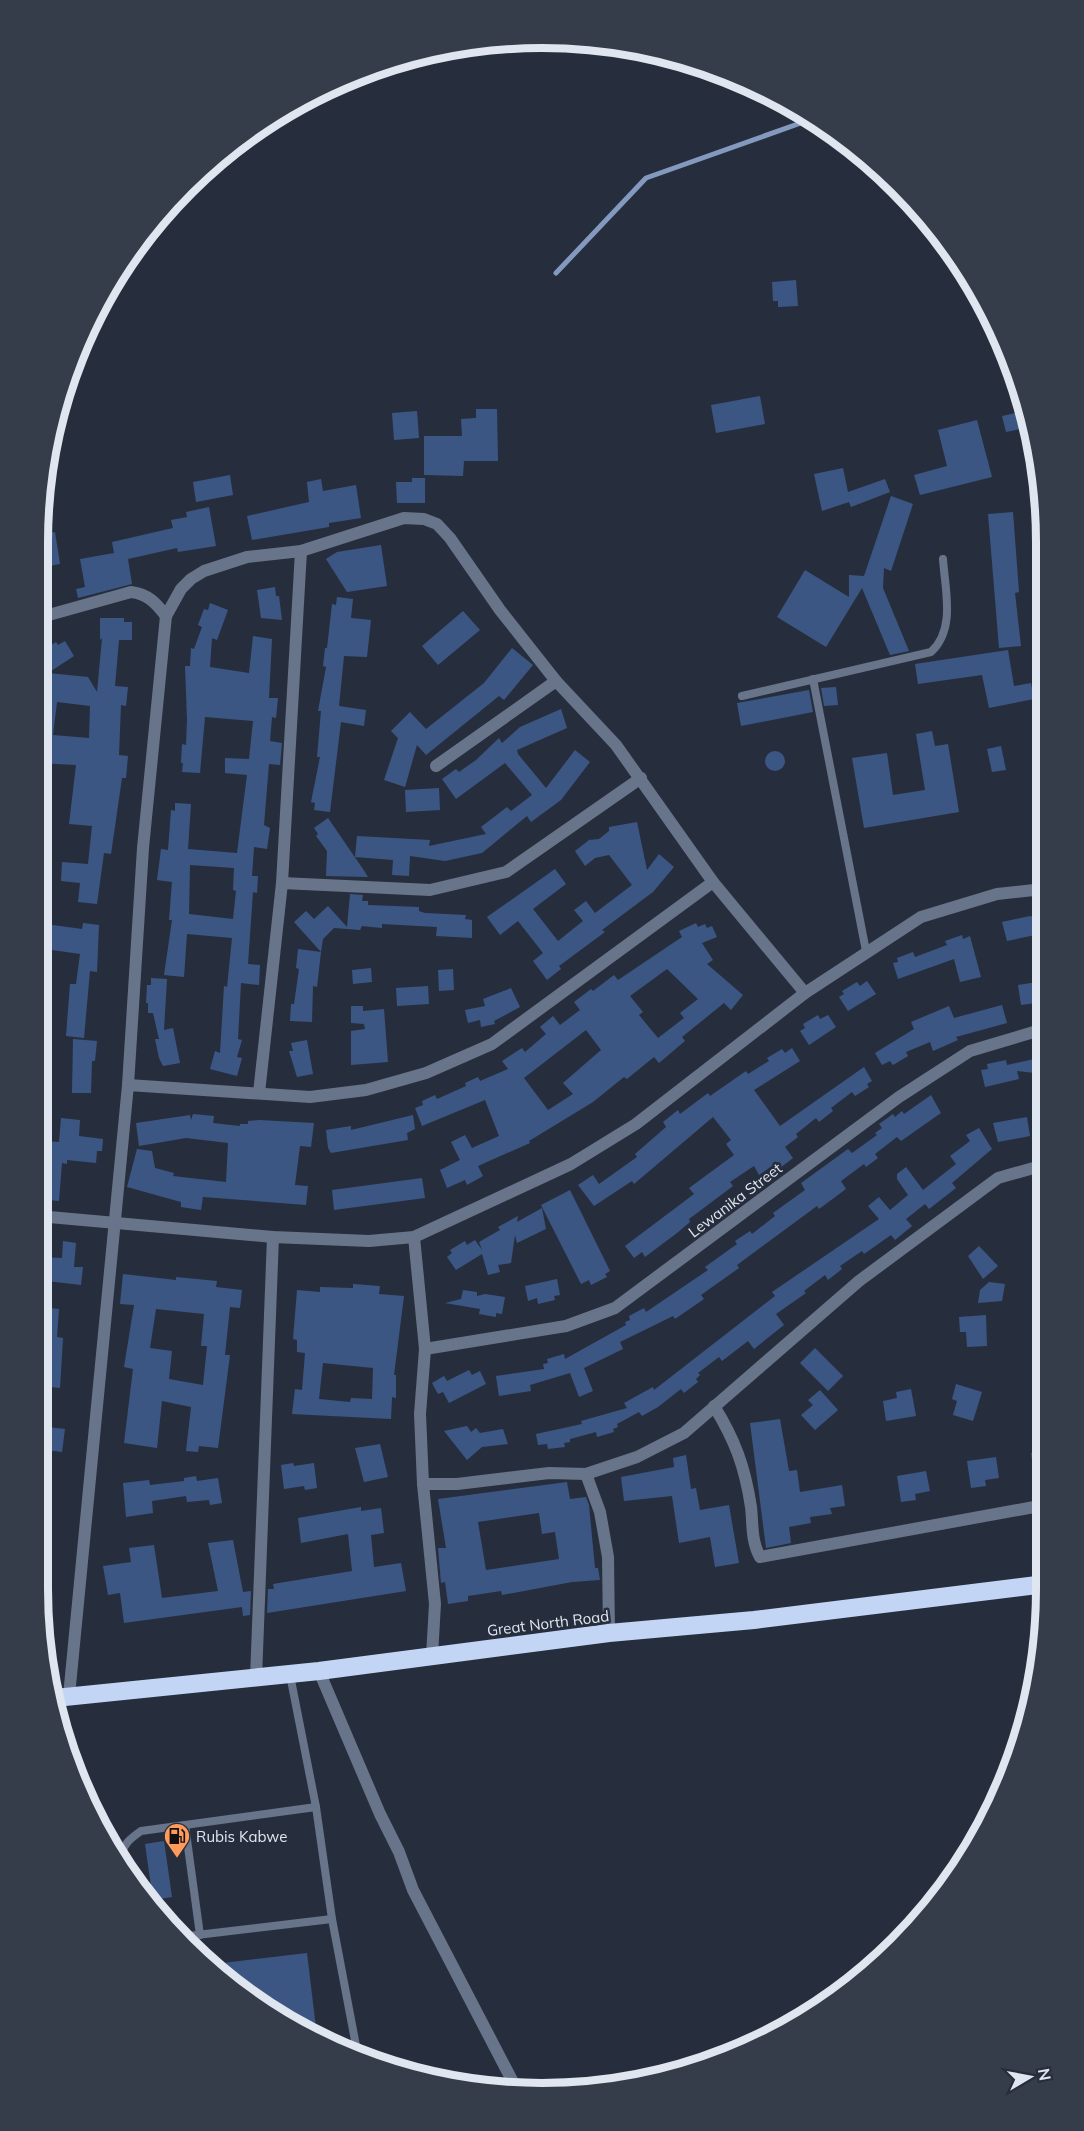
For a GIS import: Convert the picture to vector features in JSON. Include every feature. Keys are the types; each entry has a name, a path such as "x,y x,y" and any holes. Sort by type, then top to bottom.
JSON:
{"highway":[{"name":"Great North Road","path":"62,1697 318,1671 609,1633 754,1620 1036,1585"}],"street":[{"path":"62,1697 128,1085 143,848 166,616 181,589 190,579 204,571 247,557 301,551 404,518 424,519 437,524 556,681 616,745 713,882 805,993"},
{"path":"259,1093 282,883 301,551"},
{"path":"48,615 131,592 142,594 154,601 166,616"},
{"path":"436,766 556,681"},
{"path":"282,883 430,890 506,872 641,778"},
{"path":"128,1085 310,1097 366,1090 426,1073 492,1044 713,882"},
{"path":"48,1217 273,1237 369,1241 414,1237 571,1164 636,1124 805,993 921,917 997,894 1036,890"},
{"name":"Lewanika Street","path":"425,1349 566,1326 615,1308 899,1097 970,1050 1036,1031"},
{"path":"423,1484 457,1484 549,1473 586,1473 637,1457 684,1433 859,1281 998,1178 1036,1167"},
{"path":"256,1678 273,1237"},
{"path":"414,1237 425,1349 420,1414 423,1484 435,1604 432,1656"},
{"path":"714,1406 741,1456 751,1507 754,1543 760,1557 1036,1507"},
{"path":"586,1473 600,1512 608,1557 609,1633"},
{"path":"318,1671 414,1890 513,2082"}],"lane":[{"path":"742,696 931,652 941,643 947,626 943,559"},
{"path":"813,679 866,951"},
{"path":"290,1674 316,1807 332,1919 356,2046"},
{"path":"123,1851 129,1839 141,1831 316,1807"},
{"path":"185,1825 200,1935"},
{"path":"191,1936 332,1919"}],"building":[{"path":"796,280 798,306 778,307 778,301 773,301 772,282"},
{"path":"760,396 765,424 716,433 711,405"},
{"path":"476,409 497,409 498,461 464,461 463,476 424,475 424,436 462,436 461,419 476,418"},
{"path":"417,411 419,438 394,440 392,413"},
{"path":"1019,412 1023,428 1006,432 1002,416"},
{"path":"977,420 992,477 920,495 914,475 947,466 938,430"},
{"path":"843,468 848,492 885,479 890,492 851,507 849,502 822,511 814,474"},
{"path":"230,475 233,495 196,502 193,482"},
{"path":"412,478 425,478 425,503 397,503 396,482 412,482"},
{"path":"321,479 323,491 356,485 361,518 329,523 329,527 252,540 247,516 309,502 307,482"},
{"path":"891,496 913,504 891,571 884,568 883,588 909,651 890,655 862,588 826,647 777,617 805,570 849,597 849,575 864,576"},
{"path":"209,507 216,546 178,552 177,548 128,559 132,584 78,598 76,589 85,587 80,559 114,553 112,542 173,528 171,520 187,517 186,512"},
{"path":"1013,512 1019,592 1015,593 1021,646 999,648 988,514"},
{"path":"55,532 60,564 48,566 48,542 48,533"},
{"path":"381,545 387,586 347,592 326,559 337,552"},
{"path":"275,587 276,596 279,596 282,620 261,618 257,590"},
{"path":"337,597 353,599 351,618 371,620 367,657 344,656 339,706 366,710 364,726 341,722 330,812 314,810 315,803 311,802 320,757 317,757 321,711 318,711 326,667 323,666 325,648 327,648 332,604 336,605"},
{"path":"210,603 228,610 217,640 212,638 210,667 249,673 253,636 272,639 269,698 278,698 276,718 272,717 270,741 282,743 280,765 269,764 264,825 270,828 267,849 254,847 252,876 258,876 257,893 253,892 248,964 260,965 259,985 241,983 238,1039 242,1040 237,1057 242,1058 237,1076 210,1069 215,1051 220,1053 224,986 227,987 232,938 187,934 184,977 164,975 172,920 169,920 172,882 157,880 161,849 168,850 171,810 175,811 175,803 191,804 188,849 237,853 247,775 225,773 225,758 249,759 253,721 205,717 200,773 182,772 182,744 186,745 187,719 185,666 190,666 191,648 194,649 202,627 198,625 204,609 208,610","holes":["190,865 234,868 233,890 236,891 233,919 189,914"]},
{"path":"463,611 480,630 438,665 422,646"},
{"path":"100,618 124,618 124,622 132,622 132,640 119,640 115,686 128,687 126,706 121,705 119,755 128,756 126,778 122,778 111,854 104,853 97,904 78,902 80,883 61,881 62,862 88,864 92,826 69,824 76,765 48,764 48,673 88,677 97,692 102,638 100,640","holes":["57,702 90,706 89,738 53,735"]},
{"path":"65,641 74,656 48,673 48,647 56,642 58,645"},
{"path":"512,648 533,665 504,700 499,696 426,755 417,745 405,787 384,780 398,738 391,731 410,712 426,729 484,683"},
{"path":"1008,650 1014,686 1031,683 1034,699 989,708 982,675 918,684 915,664"},
{"path":"836,687 838,705 824,706 821,688"},
{"path":"809,690 813,712 741,726 737,703"},
{"path":"561,709 567,728 517,750 518,754 546,788 575,750 590,762 561,800 531,822 527,816 482,853 445,861 410,856 409,876 392,875 393,860 355,857 357,836 430,840 429,846 486,834 481,827 507,807 511,811 532,795 505,763 456,799 442,779 456,769 459,772 476,760 499,738 502,743 520,727"},
{"path":"932,731 935,746 948,744 959,812 864,828 852,758 887,753 893,795 925,790 916,734"},
{"path":"1001,746 1006,770 992,772 987,749"},
{"path":"775,751 782,754 785,761 782,768 775,771 768,768 765,761 768,754"},
{"path":"439,788 440,810 406,812 405,790"},
{"path":"48,812 52,812 51,829 48,829"},
{"path":"328,818 368,877 326,876 327,851 316,836 318,834 314,828"},
{"path":"637,822 647,870 659,854 674,867 653,892 602,930 605,932 559,966 561,969 547,980 533,961 543,953 518,921 500,935 487,917 555,869 566,884 533,909 558,941 583,921 574,910 586,901 595,913 632,885 609,855 595,858 585,866 575,851 589,840 599,839 609,831 609,827"},
{"path":"350,894 363,895 362,901 368,901 368,905 419,907 419,911 425,913 466,915 465,919 472,920 472,938 436,936 437,927 382,924 382,928 362,926 360,930 334,928 323,939 321,952 294,922 306,911 314,919 328,906 347,927"},
{"path":"1030,916 1036,917 1036,935 1007,941 1002,922"},
{"path":"83,923 99,925 97,972 90,971 84,1038 66,1036 70,984 76,984 80,954 48,949 48,924 82,929"},
{"path":"696,923 698,927 705,924 707,928 712,926 717,937 702,943 713,960 707,964 743,995 731,1010 724,1003 682,1037 685,1041 659,1063 654,1057 627,1079 624,1077 593,1102 529,1141 530,1143 478,1166 483,1176 467,1185 465,1180 447,1188 440,1170 460,1160 451,1142 465,1135 472,1148 499,1136 485,1100 422,1126 415,1108 423,1105 422,1101 435,1095 437,1099 466,1086 465,1083 478,1077 480,1081 508,1069 502,1061 522,1048 525,1052 546,1034 540,1027 553,1016 560,1025 580,1010 574,1002 614,975 618,980 682,937 679,931","holes":["667,969 698,999 680,1013 684,1018 658,1038 639,1015 643,1012 630,996","586,1030 601,1050 563,1083 573,1094 548,1110 524,1078"]},
{"path":"962,935 963,939 970,936 981,977 960,982 954,959 898,979 893,963 898,962 897,958 913,952 915,957 947,945 945,941"},
{"path":"298,949 321,952 317,987 313,986 312,1022 290,1021 291,1004 294,1004 299,969 296,968"},
{"path":"371,968 372,982 353,984 352,970"},
{"path":"453,969 454,990 439,991 438,970"},
{"path":"151,978 167,979 164,1030 173,1028 180,1063 163,1066 159,1058 155,1039 159,1039 153,1013 148,1013 148,1003 146,1003 147,985 151,985"},
{"path":"867,981 876,994 848,1011 839,997 844,994 842,991 857,982 860,986"},
{"path":"1036,982 1036,1003 1021,1005 1018,985"},
{"path":"428,986 429,1004 397,1006 396,988"},
{"path":"511,988 520,1007 494,1021 495,1024 481,1027 480,1020 468,1023 465,1010 485,1006 483,999"},
{"path":"1002,1005 1007,1023 956,1037 958,1040 933,1051 930,1042 906,1052 908,1056 893,1065 890,1061 882,1065 875,1053 914,1029 911,1022 949,1006 954,1018"},
{"path":"351,1006 363,1006 363,1011 384,1009 388,1062 351,1065 351,1031 365,1029 364,1024 351,1023"},
{"path":"818,1015 820,1019 828,1015 836,1027 809,1045 800,1031 805,1028 803,1024"},
{"path":"73,1039 97,1041 95,1061 92,1061 91,1093 72,1093"},
{"path":"307,1040 313,1074 297,1077 289,1051 293,1051 291,1043"},
{"path":"792,1048 800,1061 754,1090 780,1126 864,1067 872,1081 867,1084 869,1087 855,1096 852,1092 831,1108 833,1111 819,1122 816,1118 796,1134 798,1137 785,1147 793,1158 780,1168 776,1163 759,1175 754,1166 730,1182 733,1186 689,1219 690,1222 677,1233 645,1257 642,1252 634,1258 625,1246 694,1194 689,1188 734,1155 726,1144 731,1140 713,1117 634,1184 632,1181 594,1206 578,1185 593,1175 599,1184 637,1157 635,1154 666,1127 663,1122 678,1110 680,1114 708,1093 710,1096 746,1071 748,1074 769,1061 767,1058 782,1049 785,1053"},
{"path":"1036,1059 1036,1073 1017,1071 1019,1079 985,1087 981,1070 988,1069 987,1064 1006,1060 1007,1065"},
{"path":"931,1095 941,1113 901,1141 897,1137 875,1154 878,1158 866,1167 864,1164 841,1181 846,1189 819,1209 817,1206 737,1265 739,1268 701,1295 704,1299 675,1319 673,1316 620,1342 623,1349 584,1368 593,1391 579,1397 570,1373 530,1385 531,1391 499,1396 496,1376 544,1369 543,1364 548,1363 547,1359 564,1354 565,1359 626,1325 625,1322 630,1320 629,1316 644,1308 646,1312 708,1270 705,1267 737,1244 735,1241 750,1231 752,1234 775,1216 773,1213 805,1190 801,1183 848,1149 852,1153 877,1135 875,1133 882,1128 879,1124 893,1114 895,1117 902,1111 904,1114"},
{"path":"193,1114 214,1116 213,1123 240,1126 240,1124 248,1124 248,1121 259,1120 314,1123 311,1147 300,1146 295,1185 308,1186 306,1205 203,1197 201,1210 181,1207 181,1202 127,1187 137,1149 152,1151 155,1168 174,1173 173,1176 226,1182 228,1143 186,1138 139,1146 136,1123 190,1115 191,1120"},
{"path":"413,1115 415,1129 407,1133 408,1140 331,1153 328,1148 326,1130 351,1126 351,1130"},
{"path":"1027,1117 1030,1136 998,1142 993,1123"},
{"path":"61,1118 80,1120 79,1136 103,1139 102,1151 97,1151 96,1163 67,1160 67,1164 62,1163 59,1201 48,1200 48,1141 59,1142"},
{"path":"979,1128 992,1149 952,1183 956,1188 929,1209 925,1204 906,1219 912,1226 895,1240 891,1235 864,1254 862,1251 840,1266 842,1269 828,1280 825,1275 804,1291 806,1293 776,1314 784,1325 754,1349 748,1341 722,1361 719,1357 698,1373 700,1375 696,1379 698,1382 684,1393 681,1389 642,1416 639,1412 617,1424 618,1427 613,1429 614,1432 597,1437 596,1432 570,1439 570,1442 564,1443 565,1447 548,1449 547,1444 538,1445 536,1434 582,1424 581,1421 627,1408 624,1403 653,1387 654,1390 775,1296 772,1292 879,1219 868,1206 879,1197 890,1210 908,1195 897,1179 897,1174 906,1167 923,1190 956,1164 950,1156 970,1141 966,1135"},
{"path":"422,1178 425,1198 334,1210 332,1190"},
{"path":"570,1190 610,1271 605,1274 607,1277 591,1285 589,1280 581,1284 541,1205"},
{"path":"542,1208 546,1229 517,1243 515,1235 511,1263 498,1265 500,1272 488,1275 482,1254 456,1270 447,1257 452,1253 450,1250 465,1241 467,1245 475,1240 482,1250 479,1242 500,1230 498,1227 518,1216 517,1222"},
{"path":"63,1241 76,1243 74,1267 83,1267 81,1285 48,1281 48,1257 62,1258"},
{"path":"979,1246 998,1266 983,1279 968,1256"},
{"path":"123,1274 176,1280 176,1277 217,1281 216,1287 242,1290 240,1308 230,1307 225,1355 230,1355 218,1448 199,1446 198,1452 186,1451 191,1407 162,1401 157,1448 124,1443 133,1369 124,1367 134,1305 120,1304","holes":["156,1309 204,1314 201,1346 207,1346 203,1385 169,1379 172,1351 150,1348"]},
{"path":"557,1279 560,1295 554,1296 555,1300 538,1304 537,1298 528,1301 525,1286"},
{"path":"989,1282 1005,1284 1002,1301 978,1303 980,1290"},
{"path":"353,1284 380,1286 379,1294 404,1296 394,1375 396,1375 396,1398 392,1397 391,1419 292,1414 295,1389 302,1390 305,1353 297,1352 297,1340 293,1339 297,1290 320,1292 320,1287 353,1288","holes":["323,1363 373,1368 372,1399 351,1398 350,1402 319,1399"]},
{"path":"463,1290 477,1292 477,1296 485,1294 505,1297 502,1314 496,1313 496,1317 479,1314 480,1309 445,1303 461,1299"},
{"path":"48,1308 59,1309 57,1337 63,1338 60,1388 48,1387"},
{"path":"986,1315 987,1346 967,1347 966,1332 960,1332 959,1317"},
{"path":"815,1348 843,1376 828,1391 800,1363"},
{"path":"1032,1361 1036,1361 1036,1415 1034,1415"},
{"path":"469,1370 472,1375 480,1371 486,1384 449,1403 443,1392 438,1394 432,1383 444,1376 447,1381"},
{"path":"956,1384 982,1392 973,1421 953,1415 957,1401 952,1399"},
{"path":"911,1389 916,1416 886,1421 883,1401 897,1398 896,1392"},
{"path":"820,1390 838,1410 815,1430 801,1415 813,1405 808,1400"},
{"path":"780,1419 789,1471 797,1470 800,1492 842,1485 845,1506 830,1508 832,1514 810,1517 811,1523 789,1527 791,1543 766,1548 750,1423"},
{"path":"467,1426 471,1432 476,1428 480,1433 503,1429 508,1444 482,1447 467,1460 444,1431"},
{"path":"48,1427 65,1429 62,1452 48,1450"},
{"path":"380,1444 388,1477 364,1482 355,1448"},
{"path":"1036,1452 1036,1487 1031,1453"},
{"path":"686,1455 691,1489 696,1488 700,1510 729,1505 739,1563 715,1567 710,1537 679,1543 672,1496 624,1501 621,1477 674,1467 673,1458"},
{"path":"996,1457 999,1478 985,1480 986,1486 971,1488 967,1461"},
{"path":"293,1463 294,1466 314,1463 317,1488 305,1490 304,1486 284,1489 281,1465"},
{"path":"926,1471 930,1491 915,1494 916,1500 901,1502 897,1476"},
{"path":"196,1476 197,1481 218,1478 222,1503 210,1505 209,1500 187,1502 186,1496 152,1501 153,1513 126,1517 123,1483 149,1480 150,1485 184,1481 184,1478"},
{"path":"567,1482 570,1499 586,1497 589,1505 595,1568 598,1568 600,1580 572,1582 502,1595 501,1591 468,1596 468,1601 448,1604 445,1582 441,1583 438,1548 446,1548 438,1499","holes":["539,1513 542,1534 555,1532 559,1559 486,1570 478,1522"]},
{"path":"361,1507 361,1511 381,1508 384,1533 371,1535 374,1567 401,1563 406,1591 267,1613 268,1589 274,1589 273,1584 352,1571 348,1534 301,1543 298,1518"},
{"path":"233,1540 243,1592 251,1591 250,1615 243,1616 242,1607 124,1623 120,1593 108,1595 103,1566 131,1562 129,1548 154,1545 162,1598 218,1591 208,1543"},
{"path":"164,1841 172,1897 158,1899 152,1892 145,1844"},
{"path":"307,1953 316,2028 268,2000 220,1963"}],"waterway":[{"path":"556,273 646,178 802,122"}],"place":[{"name":"Rubis Kabwe","path":"177,1859"}]}
